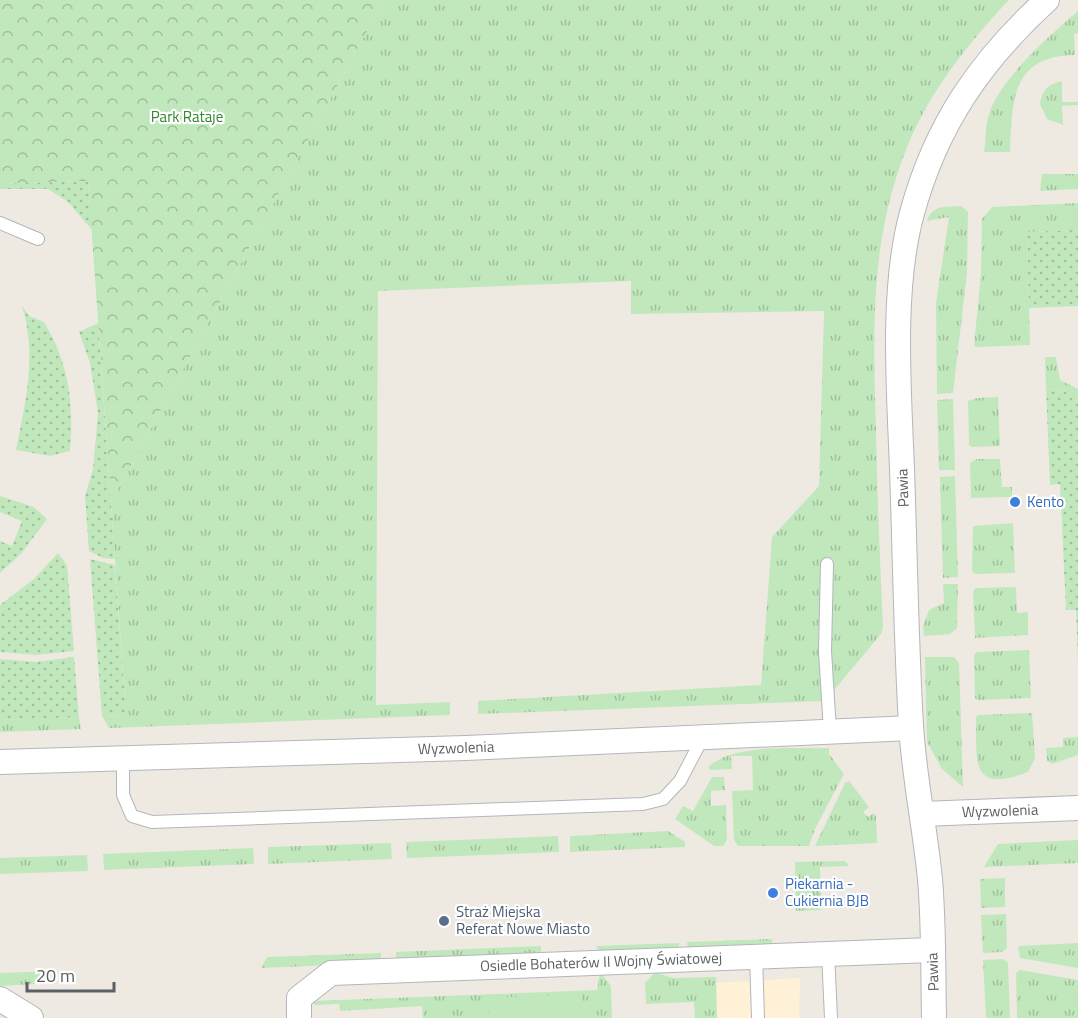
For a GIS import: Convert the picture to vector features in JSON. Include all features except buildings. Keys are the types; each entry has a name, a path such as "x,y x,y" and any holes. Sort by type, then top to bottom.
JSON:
{"street":[{"name":"Pawia","path":"934,1018 930,881 911,728 900,411 900,300 907,235 930,160 963,93 1011,33 1047,0"},
{"name":"Wyzwolenia","path":"0,762 466,748 911,728"},
{"name":"Wyzwolenia","path":"922,814 1078,808"},
{"name":"Osiedle Bohaterów II Wojny Światowej","path":"299,1018 299,998 331,973 932,950"},
{"path":"0,999 31,1018"}],"lane":[{"path":"0,223 38,239"},
{"path":"827,564 825,651 830,731"},
{"path":"123,757 123,795 132,816 152,822 164,822 643,804 663,799 680,781 704,736"},
{"path":"828,953 831,1018"},
{"path":"756,955 758,1018"}],"shaded area":[{"path":"800,978 799,1018 713,1018 712,983"}],"green space":[{"name":"Park Rataje","path":"0,0 384,0 111,502 88,181 0,184"},
{"path":"384,0 1009,0 962,55 935,94 912,136 892,191 879,257 874,359 883,628 881,634 825,701 478,714 478,701 761,685 772,537 819,486 824,311 631,314 631,281 378,291 376,705 450,702 450,715 109,728 102,716 126,715 111,502"},
{"path":"1078,11 1078,33 1074,34 1075,55 1054,57 1038,63 1027,73 1019,85 1015,99 1010,152 984,152 989,114 1003,87 1027,58"},
{"path":"1062,81 1062,102 1078,102 1078,105 1062,106 1063,125 1047,119 1040,104 1046,88"},
{"path":"1042,174 1078,174 1078,189 1040,191"},
{"path":"88,181 92,230 68,202 48,189 0,189 0,184"},
{"path":"1078,203 1078,230 1027,232 1030,345 976,347 974,345 981,274 982,219 992,207"},
{"path":"961,206 968,212 967,273 953,393 937,394 936,303 949,217 927,221 936,209"},
{"path":"1078,230 1078,306 1029,308 1027,232"},
{"path":"22,306 29,316 44,322 64,368 70,400 70,451 50,456 16,450 26,396 29,360 29,342"},
{"path":"98,323 115,559 103,558 89,551 85,496 93,469 98,413 90,363 79,332"},
{"path":"1045,357 1056,357 1060,380 1078,389 1078,404 1066,392 1046,389"},
{"path":"1046,389 1066,392 1078,404 1078,662 1076,610 1066,610 1060,484 1050,485"},
{"path":"998,397 1000,446 972,447 969,445 968,401"},
{"path":"953,399 955,470 939,470 937,400"},
{"path":"977,459 1000,459 1002,487 1012,487 1012,497 971,498 970,463"},
{"path":"955,476 958,577 943,578 940,477"},
{"path":"0,496 34,507 47,519 21,554 0,573 0,541 12,546 22,521 0,512"},
{"path":"1013,523 1015,573 975,574 972,571 973,526"},
{"path":"58,553 67,565 74,651 36,655 0,652 0,605 34,579"},
{"path":"90,559 115,565 126,715 102,716"},
{"path":"943,584 958,584 957,628 950,634 924,636 923,626 929,610 944,603"},
{"path":"1016,587 1017,613 1028,612 1028,635 975,638 973,592 975,588"},
{"path":"1029,650 1031,698 978,700 975,698 974,655 977,652"},
{"path":"74,657 79,717 0,720 0,659 35,662"},
{"path":"925,657 954,657 959,663 963,787 942,769 927,742"},
{"path":"1032,713 1035,758 1028,772 1009,778 995,779 986,776 980,770 977,760 976,717 978,715"},
{"path":"79,717 81,729 0,732 0,720"},
{"path":"1078,737 1078,755 1052,764 1047,761 1046,748 1063,747 1063,738"},
{"path":"829,748 829,754 844,774 815,829 809,846 738,846 734,840 732,791 753,790 752,756 731,756 732,769 711,770 708,767 719,759 748,751"},
{"path":"712,777 724,777 725,790 711,791 711,806 726,805 727,840 723,846 714,846 675,819 683,806 693,811"},
{"path":"849,781 869,807 863,812 868,817 874,813 876,816 877,843 815,846 845,783"},
{"path":"668,831 685,842 685,847 570,852 570,836"},
{"path":"558,836 559,852 407,858 406,842"},
{"path":"1078,840 1078,863 984,867 998,844"},
{"path":"391,843 392,859 268,864 268,847"},
{"path":"253,848 254,864 104,870 103,854"},
{"path":"87,855 88,871 0,874 0,858"},
{"path":"845,861 849,866 820,867 821,910 796,911 795,862"},
{"path":"1005,878 1005,907 981,908 980,879"},
{"path":"1006,914 1007,948 1002,952 983,953 981,915"},
{"path":"772,939 772,948 688,951 687,942"},
{"path":"679,943 679,951 600,954 596,946"},
{"path":"1078,943 1078,968 1020,958 1018,946"},
{"path":"541,946 541,957 396,963 396,952"},
{"path":"381,953 381,963 261,968 267,957"},
{"path":"1003,959 1008,963 1010,1018 986,1018 983,960"},
{"path":"1020,970 1078,980 1078,1018 1017,1018 1016,973"},
{"path":"53,971 54,983 0,986 0,973"},
{"path":"600,972 611,986 612,1018 423,1018 422,1006 340,1011 339,1004 314,1005 314,1001 597,990"},
{"path":"655,972 672,978 716,977 717,1018 695,1018 694,1002 646,1004 645,983"},
{"path":"582,994 583,1018 489,1018 488,998"}],"place":[{"name":"Kento","path":"1015,502"},
{"name":"Piekarnia - Cukiernia BJB","path":"773,893"},
{"name":"Straż Miejska Referat Nowe Miasto","path":"444,921"}]}
